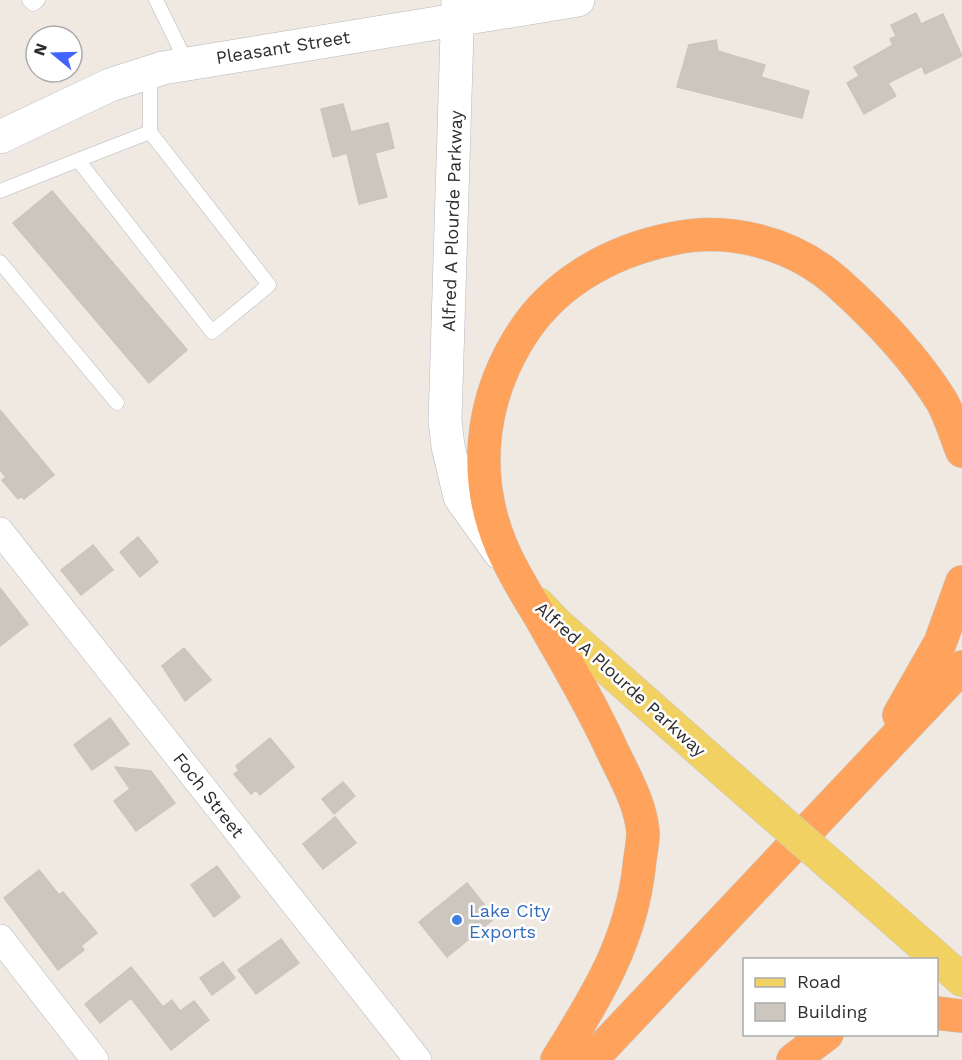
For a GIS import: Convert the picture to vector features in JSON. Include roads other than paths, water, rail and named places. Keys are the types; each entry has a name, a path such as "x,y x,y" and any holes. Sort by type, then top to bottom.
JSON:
{"highway":[{"path":"557,1060 614,960 635,902 643,832 631,789 591,704 501,547 489,511 484,474 484,436 491,399 504,363 523,331 561,289 592,267 644,244 681,236 707,235 760,242 793,252 835,280 885,328 942,402 962,450"},
{"path":"874,759 940,643 962,582"},
{"path":"591,1060 962,667"},
{"path":"938,1013 962,1016"},
{"path":"793,1060 826,1036"}],"main road":[{"name":"Pleasant Street","path":"0,137 110,85 187,63 459,10 578,0"},
{"name":"Alfred A Plourde Parkway","path":"459,10 447,343 447,446 460,497 518,579 556,623 937,958"},
{"name":"Alfred A Plourde Parkway","path":"938,959 962,980"}],"street":[{"name":"Foch Street","path":"0,531 418,1060"},
{"path":"0,938 95,1060"}],"lane":[{"path":"29,0 33,4 38,0"},
{"path":"156,0 187,63"},
{"path":"78,160 212,332 269,285 150,132 150,72"},
{"path":"0,191 150,132"},
{"path":"0,262 117,403"}],"place":[{"name":"Lake City Exports","path":"457,920"}]}
